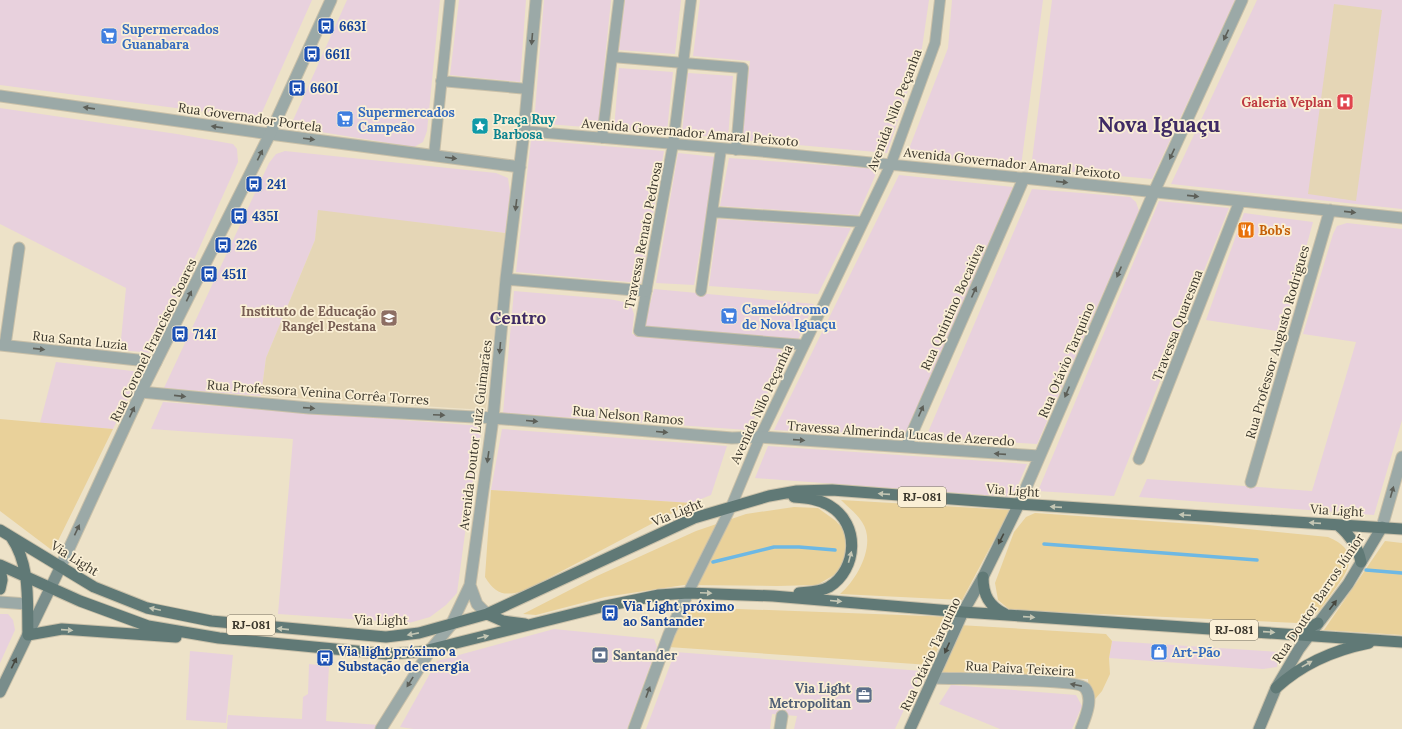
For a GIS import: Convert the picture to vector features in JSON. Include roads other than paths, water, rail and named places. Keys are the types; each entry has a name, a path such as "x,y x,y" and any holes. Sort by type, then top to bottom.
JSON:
{"main road":[{"name":"Via Light","path":"5,533 94,587 147,608 211,621 386,637 413,634 451,625 487,614 694,518 769,496 797,491 832,490 1019,504 1402,529"},
{"path":"769,496 808,498 830,505 844,520 852,542 852,553 847,567 839,579 829,587 813,592 773,596"},
{"name":"Rua Otávio Tarquino","path":"910,729 963,612 1019,504"},
{"path":"1338,525 1349,536 1361,562"},
{"name":"Rua Doutor Barros Júnior","path":"1259,729 1276,688 1308,635 1348,584 1382,527"},
{"path":"5,533 18,548 26,575 28,634 62,629 127,635 218,638"},
{"path":"0,566 2,580 0,589"},
{"name":"RJ-081","path":"0,566 26,575 111,613 148,626 218,638 387,654 409,653 431,649 601,607 659,595 688,593 773,596 963,612 1402,642"},
{"name":"Rua Coronel Francisco Soares","path":"0,692 61,566"},
{"path":"982,577 983,590 987,600 996,609 1007,615"},
{"path":"487,614 495,619 537,624"},
{"path":"1293,634 1318,623"},
{"path":"1276,688 1298,670 1313,661 1347,648 1380,640"}],"street":[{"name":"Rua Coronel Francisco Soares","path":"61,566 141,392 270,134 331,0"},
{"path":"434,155 450,0"},
{"name":"Avenida Doutor Luiz Guimarães","path":"380,729 431,649 451,625 470,585 493,418 506,279 524,131 536,0"},
{"path":"602,138 619,0"},
{"name":"Travessa Renato Pedrosa","path":"691,0 673,144 639,331 804,345"},
{"name":"Avenida Nilo Peçanha","path":"634,729 669,634 731,507 760,437 891,164 935,43 940,0"},
{"name":"Rua Otávio Tarquino","path":"1019,504 1154,192 1242,0"},
{"path":"612,57 743,68 736,150"},
{"path":"441,80 528,89"},
{"name":"Rua Governador Portela","path":"0,96 270,134 520,166"},
{"name":"Avenida Governador Amaral Peixoto","path":"524,131 891,164 1402,218"},
{"path":"700,291 713,212 721,149"},
{"name":"Rua Quintino Bocaiúva","path":"906,447 1024,178"},
{"name":"Travessa Quaresma","path":"1139,459 1240,201"},
{"name":"Rua Professor Augusto Rodrigues","path":"1251,482 1330,210"},
{"path":"713,212 863,222"},
{"path":"2,345 19,248"},
{"path":"506,279 646,291"},
{"name":"Rua Santa Luzia","path":"2,345 156,362"},
{"name":"Rua Professora Venina Corrêa Torres","path":"141,392 309,408 493,418"},
{"name":"Rua Nelson Ramos","path":"493,418 732,438 760,437"},
{"name":"Travessa Almerinda Lucas de Azeredo","path":"760,437 1039,456"},
{"name":"Rua Doutor Barros Júnior","path":"1382,527 1402,457"},
{"path":"470,585 477,604 487,614"},
{"path":"0,602 27,604"},
{"name":"Rua Paiva Teixeira","path":"934,678 1056,682 1082,686 1086,689 1089,700 1081,729"},
{"path":"780,729 782,716"}],"waterway":[{"path":"1044,544 1257,560"},
{"path":"713,562 774,547 799,547 835,550"},
{"path":"1366,570 1402,573"}],"place":[{"name":"663I","path":"326,26"},
{"name":"Supermercados Guanabara","path":"109,36"},
{"name":"661I","path":"312,54"},
{"name":"660I","path":"297,88"},
{"name":"Galeria Veplan","path":"1345,102"},
{"name":"Supermercados Campeão","path":"345,119"},
{"name":"Praça Ruy Barbosa","path":"480,126"},
{"name":"241","path":"254,184"},
{"name":"435I","path":"239,216"},
{"name":"Bob's","path":"1246,230"},
{"name":"226","path":"223,245"},
{"name":"451I","path":"209,274"},
{"name":"Camelódromo de Nova Iguaçu","path":"729,316"},
{"name":"Instituto de Educação Rangel Pestana","path":"389,318"},
{"name":"714I","path":"180,334"},
{"name":"Via Light próximo ao Santander","path":"610,613"},
{"name":"Art-Pão","path":"1159,652"},
{"name":"Santander","path":"600,655"},
{"name":"Via light próximo a Substação de energia","path":"325,658"},
{"name":"Via Light Metropolitan","path":"864,695"}],"district":[{"name":"Nova Iguaçu","path":"1159,125"},
{"name":"Centro","path":"518,318"}]}
